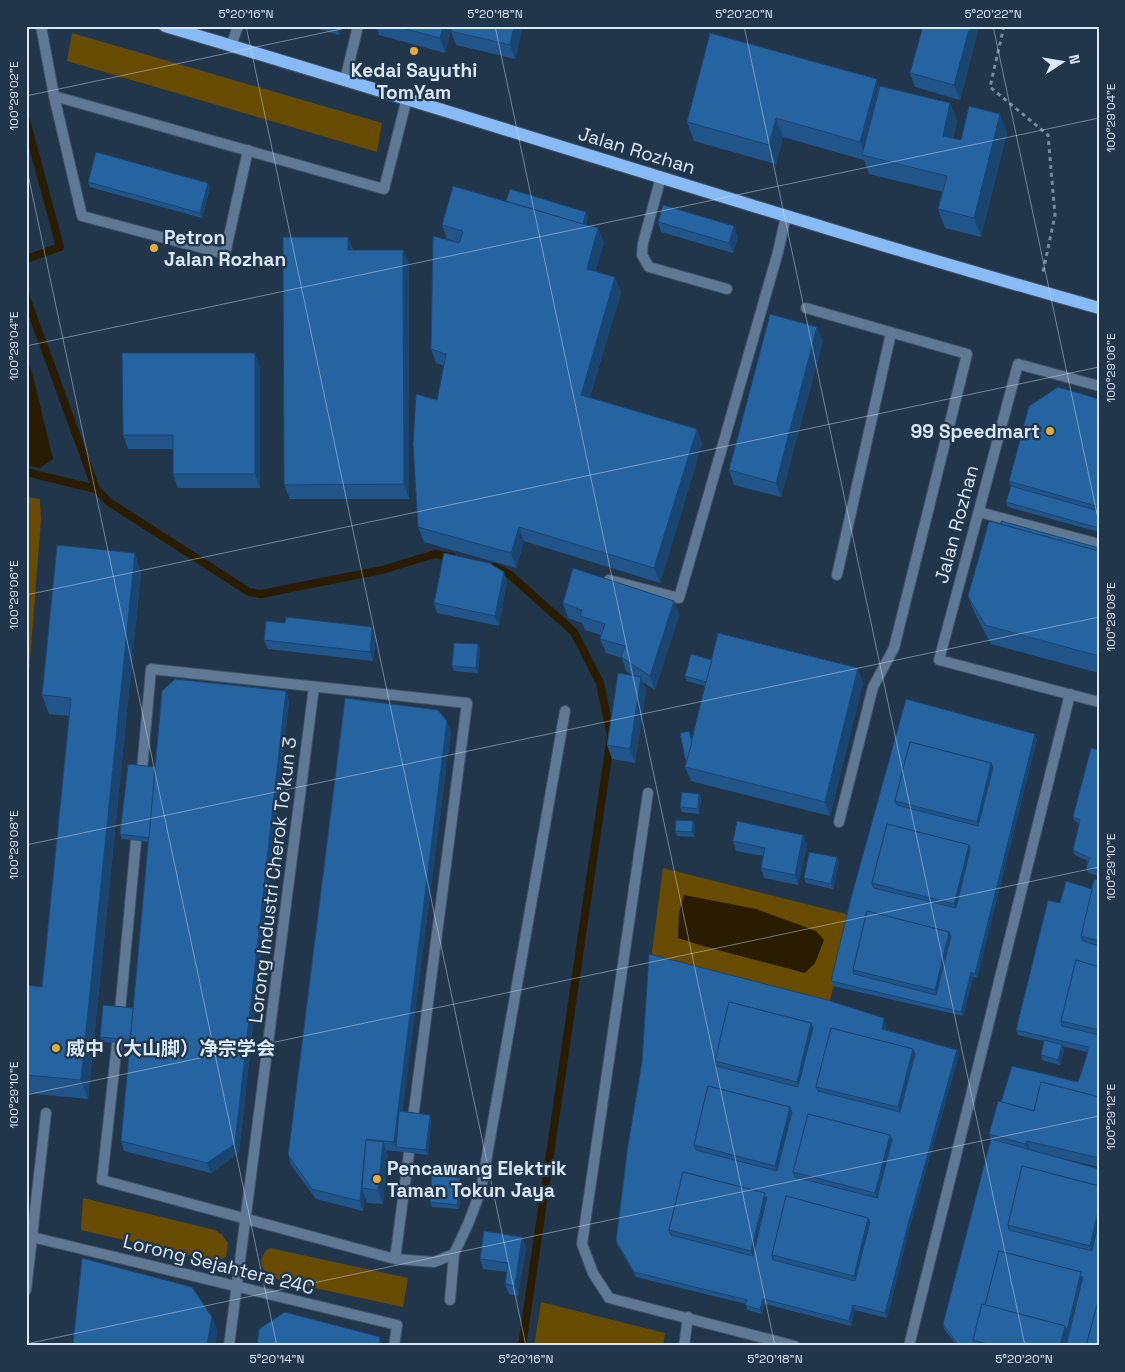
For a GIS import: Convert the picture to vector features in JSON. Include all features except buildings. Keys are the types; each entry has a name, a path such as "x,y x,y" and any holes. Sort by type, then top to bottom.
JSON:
{"main road":[{"name":"Jalan Rozhan","path":"165,26 408,98 786,216 1099,308"}],"street":[{"path":"41,26 54,96 82,216 224,254 248,150"},
{"path":"231,46 238,26"},
{"path":"345,80 358,26"},
{"path":"54,96 384,188 408,98"},
{"path":"661,176 643,243 642,255 645,261 649,267 727,289"},
{"path":"609,580 679,598 778,252 786,216"},
{"path":"806,308 967,354 894,648 873,687 839,822"},
{"path":"836,575 891,332"},
{"name":"Jalan Rozhan","path":"1070,694 939,660 1018,364 1099,386"},
{"path":"979,512 1099,544"},
{"path":"142,770 151,669 466,703 414,1118"},
{"name":"Lorong Industri Cherok To'kun 3","path":"229,1346 314,687"},
{"path":"909,1346 1070,694 1099,702"},
{"path":"450,1300 454,1254 481,1190 565,711"},
{"path":"648,793 582,1244 592,1273 609,1298 795,1346"},
{"path":"120,1011 136,841"},
{"path":"117,1044 102,1180 396,1259 434,1262 454,1254"},
{"path":"26,1290 46,1114"},
{"path":"396,1259 409,1153"},
{"name":"Lorong Sejahtera 24C","path":"32,1237 397,1325 394,1346"},
{"path":"684,1346 688,1317"}],"path":[{"path":"1004,26 990,87 1048,135 1056,215 1039,291"}],"shaded area":[{"path":"72,33 382,123 377,152 67,61"},
{"path":"26,359 32,372 53,459 40,468 26,465"},
{"path":"26,497 40,499 41,520 26,710"},
{"path":"663,868 850,915 829,1005 651,959"},
{"path":"684,895 756,909 816,931 824,940 815,963 805,973 678,938 679,913"},
{"path":"83,1198 215,1230 228,1243 226,1257 219,1260 211,1260 81,1230"},
{"path":"270,1248 408,1278 403,1307 275,1278 267,1273 262,1266 263,1254"},
{"path":"541,1302 665,1333 663,1346 534,1346"}],"waterway":[{"path":"26,120 60,247 26,259"},
{"path":"26,297 96,489 109,502 249,592 261,594 382,570 435,554 452,557"},
{"path":"26,472 96,489"},
{"path":"495,567 509,574 574,632 600,683 611,736 522,1346"}],"place":[{"name":"Kedai Sayuthi TomYam","path":"414,51"},
{"name":"Petron Jalan Rozhan","path":"154,248"},
{"name":"99 Speedmart","path":"1050,431"},
{"name":"威中（大山脚）净宗学会","path":"56,1048"},
{"name":"Pencawang Elektrik Taman Tokun Jaya","path":"377,1179"}]}
